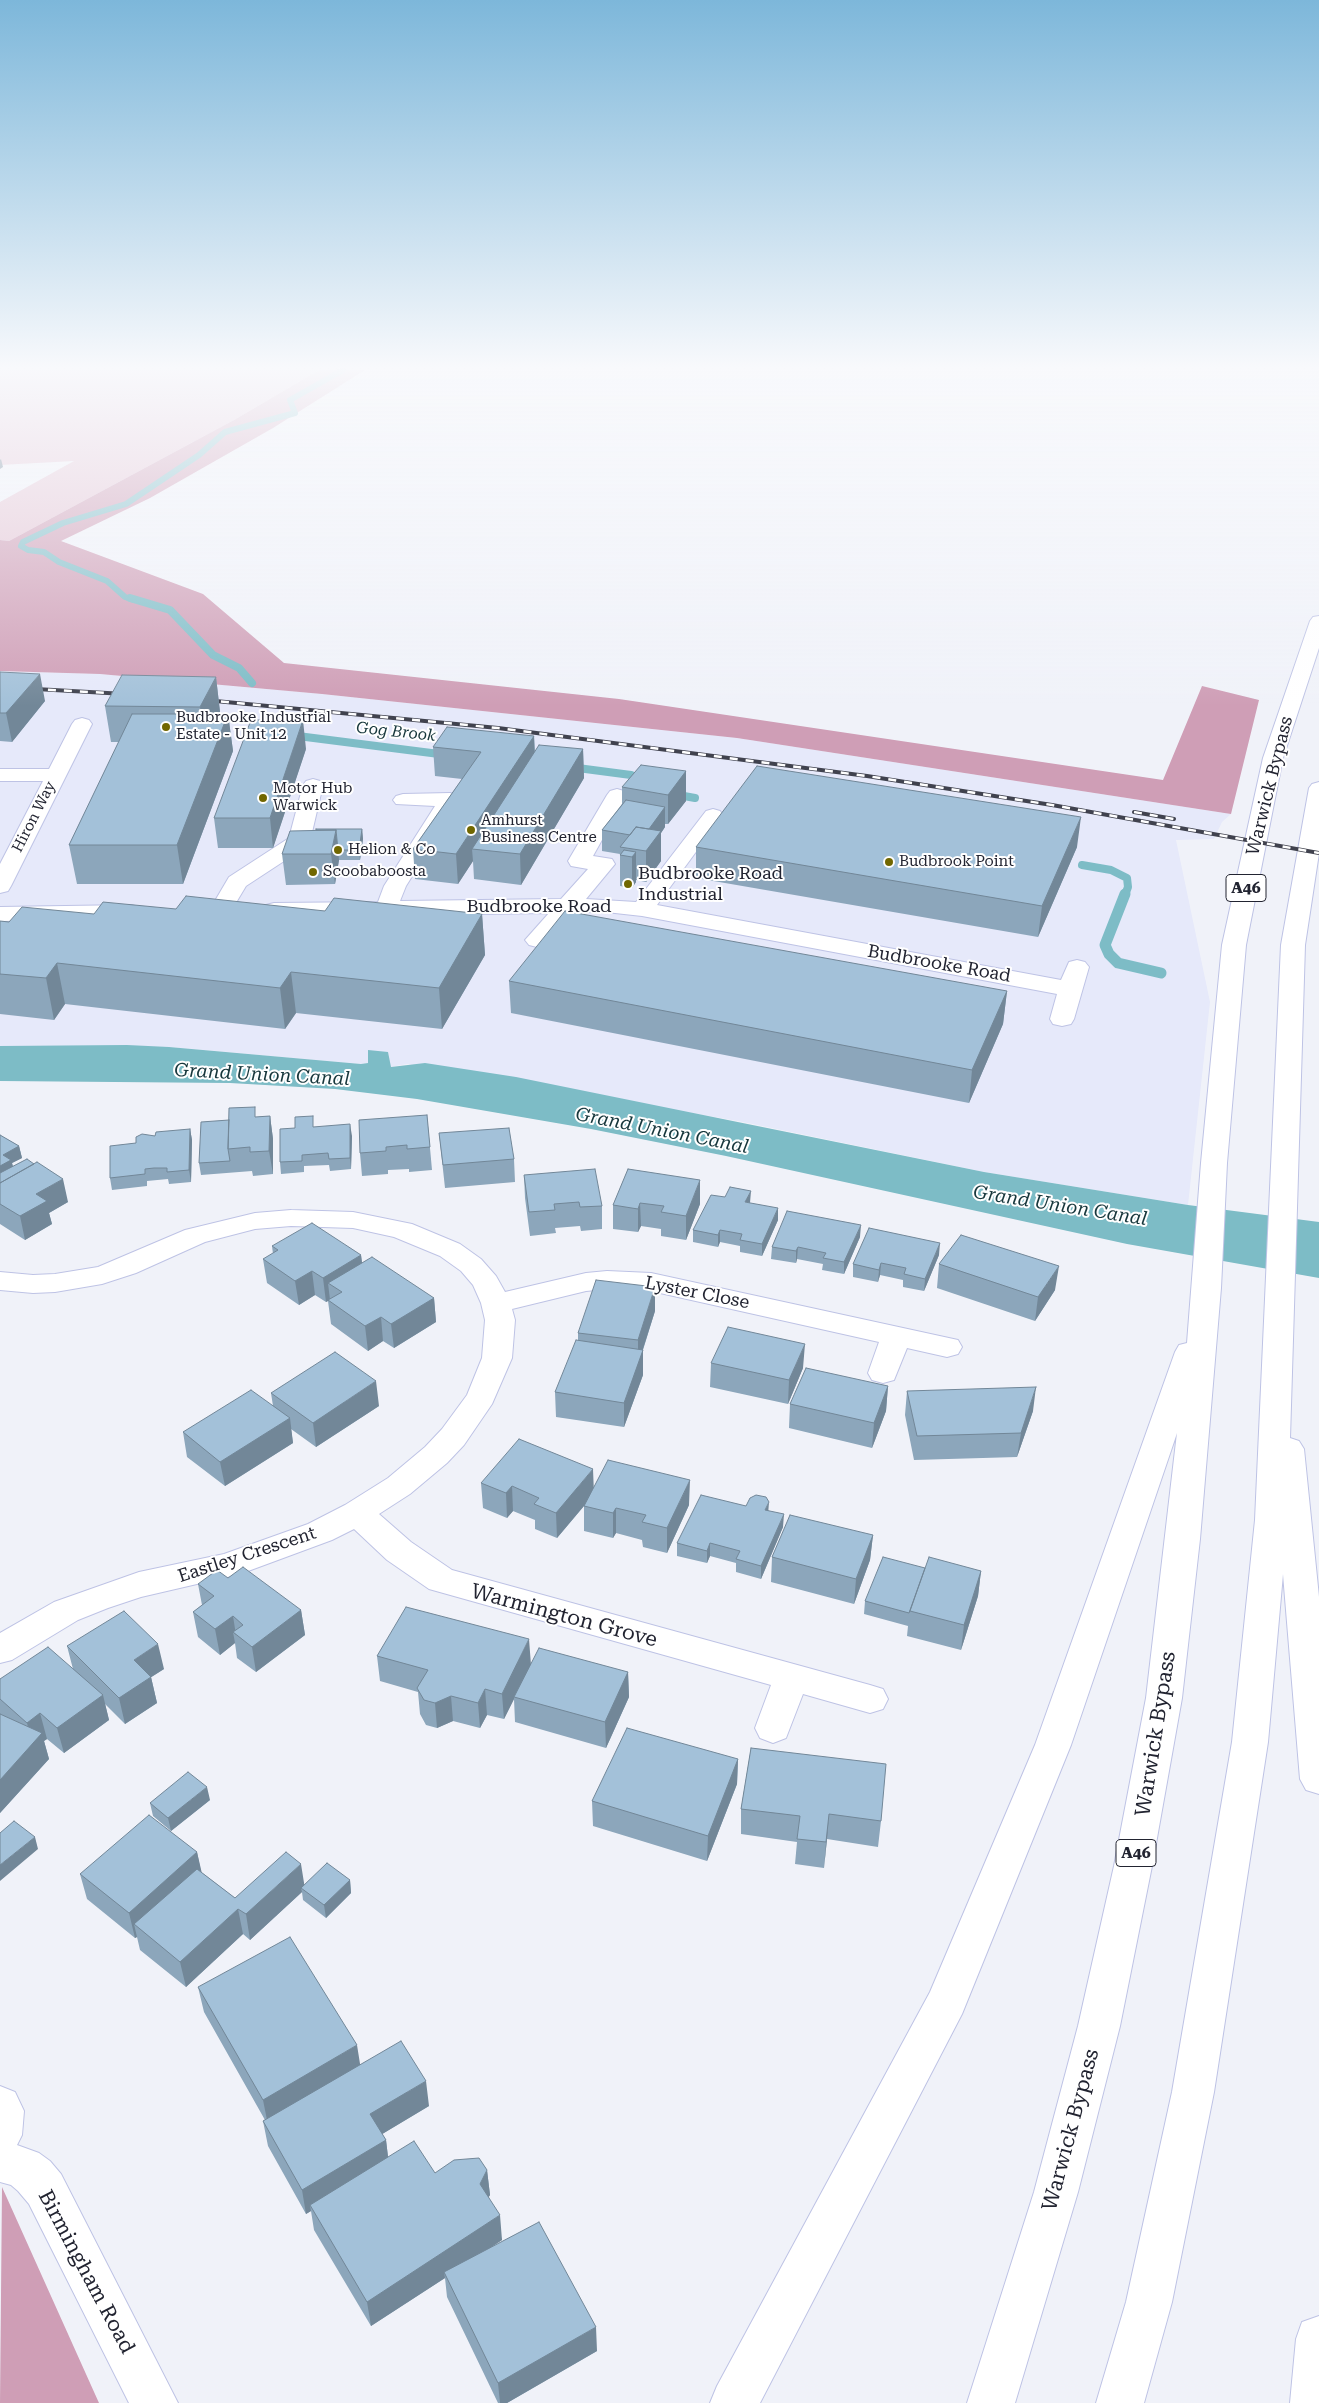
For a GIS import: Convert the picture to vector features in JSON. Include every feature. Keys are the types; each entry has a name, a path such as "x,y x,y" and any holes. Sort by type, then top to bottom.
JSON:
{"main road":[{"name":"Warwick Bypass","path":"991,2403 1056,2192 1099,2026 1133,1866 1164,1698 1183,1539 1206,1300 1214,1163 1234,945 1272,758 1319,621"},
{"name":"Hiron Way","path":"0,886 82,724"},
{"name":"Hiron Way","path":"0,775 56,776"},
{"path":"220,911 237,882 299,841 313,785"},
{"path":"1120,2403 1148,2302 1192,2092 1250,1742 1271,1520 1280,1298 1282,1164 1293,945 1319,788"},
{"path":"537,940 604,864 579,861 617,795"},
{"path":"386,908 395,886 450,800 403,800"},
{"path":"642,909 713,815"},
{"name":"Budbrooke Road","path":"197,911 606,905 642,909 1073,978 1062,1018"},
{"path":"0,914 150,912"},
{"name":"Eastley Crescent","path":"0,1282 33,1284 78,1280 126,1268 195,1236 227,1226 282,1219 325,1218 378,1224 425,1238 442,1246 470,1265 486,1282 496,1302 500,1320 497,1358 484,1391 467,1418 436,1454 399,1486 357,1514 320,1532 279,1548 219,1567 139,1586 81,1605 41,1624 0,1650"},
{"name":"Lyster Close","path":"496,1302 586,1282 607,1280 651,1282 947,1346"},
{"path":"734,2403 947,2002 1052,1746 1206,1300"},
{"path":"883,1373 896,1336"},
{"path":"1277,1341 1319,1779"},
{"name":"Warmington Grove","path":"357,1514 398,1551 441,1580 870,1699"},
{"path":"773,1728 791,1678"},
{"path":"0,2106 3,2111 0,2135"},
{"name":"Birmingham Road","path":"0,2161 23,2168 34,2176 45,2189 154,2403"},
{"path":"1314,2403 1319,2339"}],"shaded area":[{"path":"36,482 118,482 9,541 0,540 0,502"},
{"path":"118,482 178,482 150,498 61,541 203,594 284,663 619,699 1163,780 1202,686 1259,700 1231,814 737,738 322,694 100,674 0,671 0,540 9,541"},
{"path":"0,671 100,674 322,694 737,738 1231,814 1222,822 1214,839 1176,840 1210,1002 1188,1205 984,1172 738,1121 407,1064 390,1067 388,1052 368,1063 361,1064 169,1047 0,1046"},
{"path":"2,2187 99,2403 0,2403"}],"water":[{"name":"Grand Union Canal","path":"127,1045 361,1064 368,1063 368,1050 388,1052 391,1067 425,1063 516,1077 984,1172 1188,1205 1319,1222 1319,1278 1127,1244 726,1156 591,1129 417,1099 335,1089 230,1083 0,1081 0,1046"}],"building":[{"path":"0,672 40,674 6,713 0,713"},
{"path":"122,675 216,677 200,707 105,706"},
{"path":"132,714 228,714 177,845 69,845"},
{"path":"251,720 303,720 270,818 214,818"},
{"path":"447,727 534,736 456,854 413,849 481,752 433,747"},
{"path":"539,745 583,749 520,854 472,849"},
{"path":"641,765 686,771 668,795 622,787"},
{"name":"Budbrook Point","path":"757,766 1081,817 1042,906 696,847"},
{"path":"626,800 665,807 649,829 636,827 630,835 602,830"},
{"path":"636,827 661,831 646,851 620,847"},
{"path":"316,829 362,829 359,850 338,850 336,830"},
{"path":"336,830 331,854 282,854 290,831"},
{"path":"624,850 636,852 632,857 620,855"},
{"path":"186,896 325,911 334,898 482,914 439,988 291,972 280,988 57,963 46,978 0,974 0,921 9,922 22,907 94,914 103,902 176,909"},
{"path":"565,911 1007,991 972,1070 509,981"},
{"path":"255,1107 255,1117 270,1116 269,1151 250,1152 250,1147 228,1149 229,1108"},
{"path":"427,1115 430,1147 407,1149 407,1145 386,1147 386,1151 360,1153 359,1120"},
{"path":"313,1116 313,1127 350,1124 350,1158 329,1159 328,1153 302,1155 302,1161 280,1162 280,1129 295,1128 295,1117"},
{"path":"229,1120 228,1149 230,1161 199,1163 201,1122"},
{"path":"509,1128 514,1159 443,1165 439,1133"},
{"path":"190,1129 189,1170 167,1172 167,1168 154,1168 145,1169 145,1174 110,1178 110,1146 136,1143 136,1137 142,1134 155,1136 156,1132"},
{"path":"0,1135 19,1146 3,1155 11,1160 0,1166"},
{"path":"27,1159 34,1164 0,1183 0,1173"},
{"path":"37,1162 63,1179 36,1194 47,1201 20,1216 0,1204 0,1183"},
{"path":"595,1169 602,1206 580,1207 579,1202 554,1204 555,1210 529,1212 524,1175"},
{"path":"628,1169 700,1180 686,1216 661,1212 664,1206 640,1203 638,1209 613,1205"},
{"path":"730,1187 751,1191 745,1202 778,1208 762,1244 740,1240 742,1234 720,1230 718,1235 693,1230 711,1195 725,1197"},
{"path":"787,1211 861,1225 844,1262 823,1258 826,1253 798,1247 796,1251 772,1247"},
{"path":"312,1223 361,1255 323,1278 312,1271 295,1281 263,1259 278,1250 272,1246"},
{"path":"869,1228 940,1243 925,1279 904,1274 906,1268 881,1263 879,1270 853,1264"},
{"path":"961,1235 1059,1266 1038,1297 939,1264"},
{"path":"372,1257 434,1298 391,1324 381,1317 365,1326 328,1300 342,1292 328,1283"},
{"path":"596,1280 655,1287 638,1340 578,1333"},
{"path":"728,1327 805,1344 789,1380 711,1363"},
{"path":"576,1340 643,1350 624,1403 555,1392"},
{"path":"335,1352 376,1381 313,1423 271,1393"},
{"path":"806,1368 888,1386 874,1423 790,1404"},
{"path":"1036,1387 1021,1433 917,1436 907,1391"},
{"path":"251,1390 290,1418 220,1462 183,1432"},
{"path":"519,1439 593,1469 556,1513 534,1504 539,1498 512,1486 506,1493 481,1483"},
{"path":"608,1460 690,1480 667,1528 642,1522 646,1515 616,1508 613,1513 584,1506"},
{"path":"701,1495 746,1506 750,1498 756,1495 766,1497 769,1502 765,1510 784,1514 761,1566 736,1559 740,1551 710,1543 707,1551 677,1543"},
{"path":"790,1515 873,1535 856,1579 772,1557"},
{"path":"883,1557 925,1568 909,1613 865,1601"},
{"path":"929,1557 981,1571 964,1625 910,1611"},
{"path":"243,1567 301,1610 252,1647 233,1632 243,1625 233,1616 215,1629 193,1612 214,1596 198,1584 217,1570 228,1578"},
{"path":"406,1607 529,1639 502,1694 485,1689 478,1703 451,1696 435,1703 424,1700 417,1688 428,1670 377,1656"},
{"path":"124,1611 158,1644 134,1660 151,1677 119,1698 67,1646"},
{"path":"48,1647 103,1695 57,1728 40,1713 27,1723 0,1699 0,1679"},
{"path":"539,1648 628,1672 605,1722 514,1697"},
{"path":"0,1714 42,1733 0,1780"},
{"path":"627,1728 738,1759 708,1836 592,1801"},
{"path":"751,1748 886,1764 881,1821 829,1814 826,1842 797,1839 800,1816 741,1809"},
{"path":"188,1772 207,1787 168,1818 150,1803"},
{"path":"149,1815 197,1852 129,1913 80,1874"},
{"path":"14,1821 35,1837 0,1865 0,1833"},
{"path":"286,1852 301,1864 246,1914 238,1909 180,1962 134,1924 197,1869 235,1898"},
{"path":"327,1863 350,1880 324,1905 301,1888"},
{"path":"290,1937 357,2045 263,2100 198,1987"},
{"path":"401,2041 426,2081 370,2114 386,2140 302,2190 263,2121"},
{"path":"414,2141 435,2173 454,2160 479,2158 487,2170 480,2184 500,2215 367,2302 310,2205"},
{"path":"539,2222 596,2327 498,2383 444,2272"}],"waterway":[{"name":"Gog Brook","path":"134,600 125,597 107,581 59,562 44,552 28,550 21,546 23,542 63,523 126,504 159,482"},
{"name":"Gog Brook","path":"130,598 170,610 213,655 239,668 252,683"},
{"name":"Gog Brook","path":"290,735 447,755"},
{"name":"Gog Brook","path":"570,767 631,775 644,781"},
{"name":"Gog Brook","path":"673,794 695,798"},
{"name":"Gog Brook","path":"1082,865 1111,870 1127,878 1128,887 1125,895"},
{"name":"Gog Brook","path":"1125,894 1105,945 1109,954 1118,963 1161,973"}],"railway":[{"path":"0,687 125,694"},
{"path":"205,700 498,728 867,776 1052,805 1319,853"},
{"path":"1134,812 1174,819"}],"place":[{"name":"Budbrooke Industrial Estate - Unit 12","path":"166,727"},
{"name":"Motor Hub Warwick","path":"263,798"},
{"name":"Amhurst Business Centre","path":"471,830"},
{"name":"Helion & Co","path":"338,850"},
{"name":"Budbrook Point","path":"889,862"},
{"name":"Scoobaboosta","path":"313,872"},
{"name":"Budbrooke Road Industrial","path":"628,884"}]}
